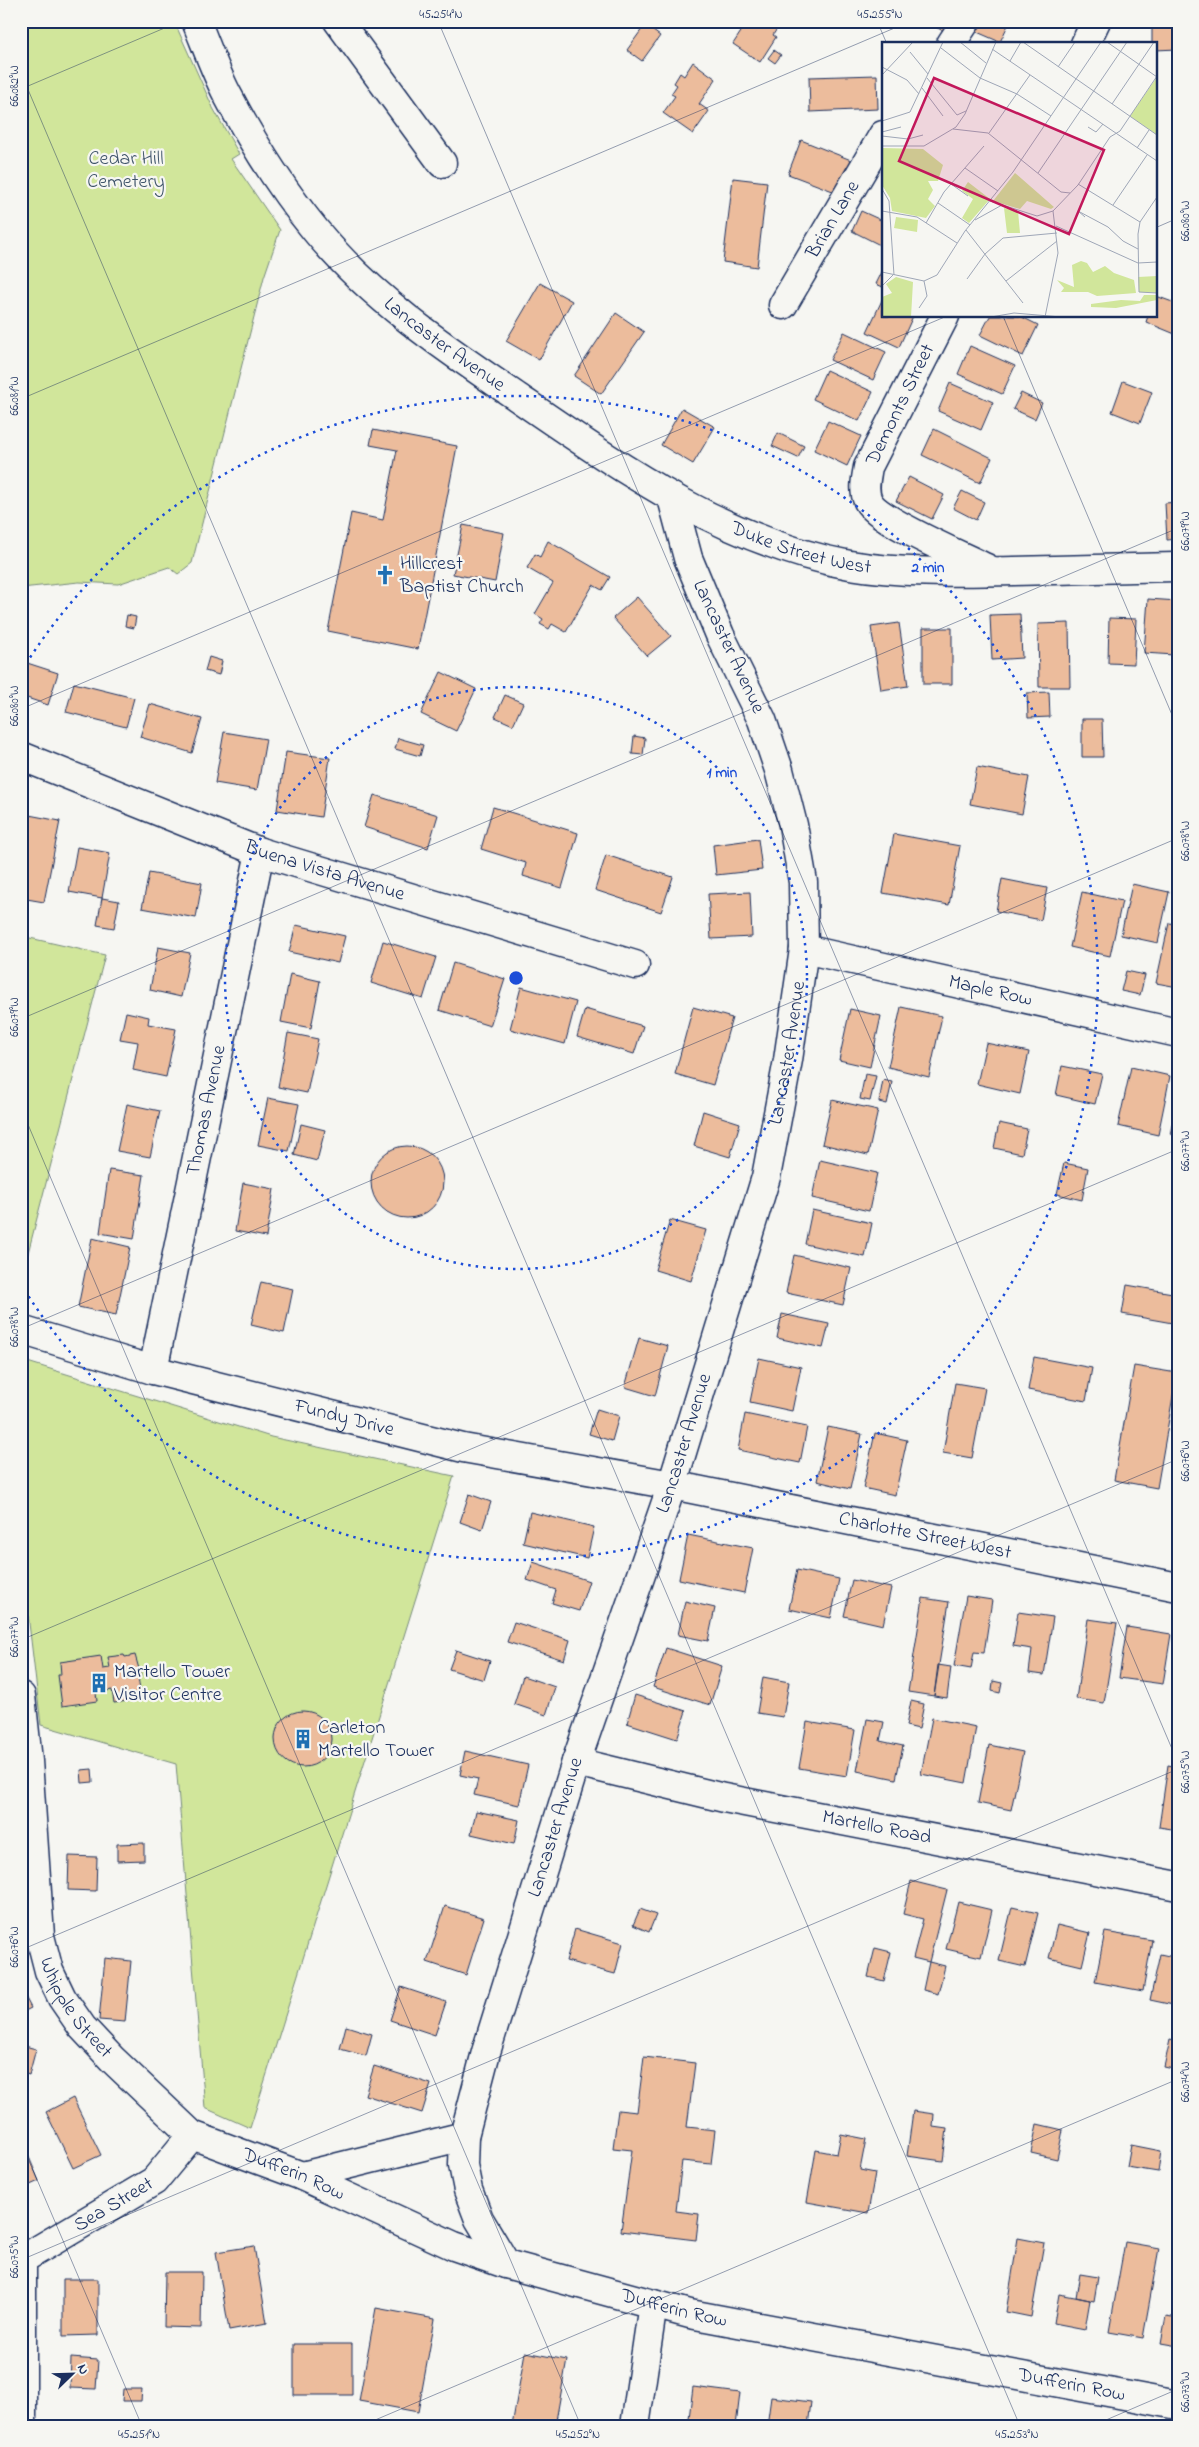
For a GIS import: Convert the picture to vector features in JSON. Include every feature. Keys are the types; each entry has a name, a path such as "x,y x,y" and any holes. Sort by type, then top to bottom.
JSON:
{"street":[{"name":"Lancaster Avenue","path":"196,21 225,91 250,137 314,228 347,266 381,297 441,345 542,414 672,498 688,558 720,635 762,720 779,770 793,825 803,882 804,950 788,1060 766,1176 672,1486 576,1762 486,2052 464,2136 463,2165 468,2190 479,2220 506,2264"},
{"path":"338,21 442,163"},
{"path":"952,42 966,21"},
{"path":"1086,42 1096,21"},
{"name":"Brian Lane","path":"783,305 882,137"},
{"name":"Demonts Street","path":"944,318 868,467 864,485 868,502 882,516 994,572"},
{"name":"Duke Street West","path":"672,498 720,523 785,548 847,564 917,572 1178,567"},
{"name":"Buena Vista Avenue","path":"21,756 260,852 635,965"},
{"name":"Thomas Avenue","path":"153,1370 260,852"},
{"name":"Maple Row","path":"804,950 1178,1033"},
{"name":"Fundy Drive","path":"21,1330 153,1370 463,1448 672,1486"},
{"name":"Charlotte Street West","path":"672,1486 1178,1587"},
{"name":"Whipple Street","path":"21,1696 28,1761 40,1936 49,1971 62,1998 82,2026 113,2060 192,2135"},
{"name":"Martello Road","path":"576,1762 724,1798 1178,1886"},
{"name":"Dufferin Row","path":"192,2135 302,2176 454,2246 506,2264 690,2314 1178,2405"},
{"name":"Sea Street","path":"22,2260 154,2181 192,2135"},
{"path":"302,2176 464,2136"},
{"path":"22,2260 22,2426"},
{"path":"635,2426 653,2304"}],"green space":[{"name":"Cedar Hill Cemetery","path":"21,21 174,21 213,108 239,154 231,159 280,230 264,277 192,563 178,574 169,567 118,584 79,582 21,588"},
{"path":"21,936 105,955 21,1280"},
{"path":"21,1360 271,1437 454,1476 250,2128 205,2108 176,1764 41,1725 21,1555"}],"building":[{"path":"748,21 769,21 778,27 773,35 776,37 760,62 733,44"},
{"path":"923,21 961,21 954,36"},
{"path":"982,21 1009,23 1000,42 977,32"},
{"path":"1152,21 1178,21 1178,49 1156,50 1156,42 1152,42"},
{"path":"645,25 660,36 642,61 627,50"},
{"path":"774,50 781,55 775,63 768,58"},
{"path":"693,62 716,79 699,104 709,111 693,134 663,113 675,96 671,94 677,85 674,83 680,73 684,76"},
{"path":"877,75 878,109 810,112 809,77"},
{"path":"801,140 851,160 838,193 788,174"},
{"path":"733,178 767,182 757,267 723,262"},
{"path":"861,211 882,221 882,241 880,245 852,231"},
{"path":"882,272 882,287 876,284"},
{"path":"540,283 572,301 539,360 506,341"},
{"path":"1156,296 1178,304 1178,326 1175,334 1146,322 1147,318 1156,318"},
{"path":"882,300 882,318 912,318 899,347 867,332"},
{"path":"616,313 644,332 601,394 574,376"},
{"path":"989,318 1024,318 1038,325 1023,356 980,335"},
{"path":"844,332 886,352 873,380 830,360"},
{"path":"970,346 1015,366 1002,394 958,374"},
{"path":"826,370 873,392 859,421 813,399"},
{"path":"1123,381 1152,392 1140,423 1112,412"},
{"path":"950,383 993,402 981,430 938,411"},
{"path":"1021,393 1042,403 1035,419 1013,409"},
{"path":"682,408 715,427 693,464 661,445"},
{"path":"828,421 861,436 847,466 814,450"},
{"path":"934,429 992,458 980,483 922,455"},
{"name":"Hillcrest Baptist Church","path":"373,430 457,446 418,649 328,631 351,513 383,520 397,450 370,445"},
{"path":"778,433 804,446 798,458 772,446"},
{"path":"909,477 944,495 932,519 896,501"},
{"path":"962,491 984,502 976,520 953,508"},
{"path":"1178,502 1178,539 1167,540 1165,503"},
{"path":"463,525 504,533 495,582 453,574"},
{"path":"548,541 610,577 602,590 593,585 566,632 552,624 549,629 540,624 543,619 535,614 553,583 527,568 535,554 540,557"},
{"path":"637,597 671,636 647,656 613,618"},
{"path":"1148,599 1178,601 1174,655 1144,653"},
{"path":"1020,614 1022,658 992,660 990,615"},
{"path":"127,615 136,617 134,628 125,626"},
{"path":"1109,618 1136,619 1134,664 1108,663"},
{"path":"899,623 908,686 881,690 871,627"},
{"path":"1069,623 1070,687 1039,687 1038,624"},
{"path":"923,628 952,628 952,684 923,684"},
{"path":"209,657 222,661 219,675 205,671"},
{"path":"21,661 58,673 48,705 21,696"},
{"path":"441,672 476,689 456,731 421,714"},
{"path":"74,683 134,698 126,727 66,712"},
{"path":"1049,692 1050,717 1028,718 1027,693"},
{"path":"505,695 523,703 513,725 495,717"},
{"path":"150,704 202,719 192,753 140,737"},
{"path":"1082,719 1102,719 1103,757 1082,757"},
{"path":"224,732 266,739 257,790 215,783"},
{"path":"634,736 645,738 643,755 632,754"},
{"path":"398,738 423,745 420,756 395,749"},
{"path":"286,752 330,758 321,817 277,810"},
{"path":"977,767 1029,777 1022,814 970,804"},
{"path":"374,795 438,815 428,848 364,827"},
{"path":"493,807 578,833 562,888 523,876 526,863 481,849"},
{"path":"29,815 60,821 44,902 21,898 21,856"},
{"path":"894,834 960,846 949,905 883,893"},
{"path":"758,839 762,870 716,875 713,845"},
{"path":"77,847 110,853 102,898 69,892"},
{"path":"606,855 673,877 661,912 595,890"},
{"path":"149,873 202,883 196,918 142,908"},
{"path":"1002,879 1047,888 1041,920 996,911"},
{"path":"1132,884 1169,892 1158,943 1121,935"},
{"path":"750,892 752,937 711,939 708,894"},
{"path":"1082,892 1122,901 1110,956 1070,947"},
{"path":"102,898 119,901 114,928 97,925"},
{"path":"1169,923 1178,924 1178,987 1156,983"},
{"path":"296,925 345,936 338,963 289,952"},
{"path":"383,941 436,957 423,999 371,983"},
{"path":"158,947 190,953 181,997 150,990"},
{"path":"453,963 505,979 490,1026 439,1010"},
{"path":"1126,971 1145,975 1140,995 1121,991"},
{"path":"290,974 320,981 311,1028 281,1022"},
{"path":"521,987 576,1002 565,1044 510,1029"},
{"path":"693,1007 732,1018 713,1085 675,1074"},
{"path":"901,1007 942,1016 929,1077 888,1067"},
{"path":"585,1009 643,1026 634,1054 577,1037"},
{"path":"850,1009 881,1016 870,1067 839,1060"},
{"path":"126,1012 149,1017 148,1024 176,1029 166,1077 133,1070 138,1042 120,1039"},
{"path":"288,1033 318,1039 307,1093 278,1087"},
{"path":"986,1043 1029,1052 1020,1094 977,1084"},
{"path":"1062,1066 1102,1074 1095,1104 1056,1095"},
{"path":"1131,1067 1170,1076 1158,1135 1118,1126"},
{"path":"865,1074 876,1076 870,1101 860,1099"},
{"path":"883,1080 892,1082 887,1104 879,1102"},
{"path":"268,1098 299,1104 289,1151 258,1145"},
{"path":"1178,1098 1178,1136 1170,1134"},
{"path":"832,1100 878,1110 868,1155 822,1144"},
{"path":"127,1104 160,1111 150,1157 117,1151"},
{"path":"703,1111 740,1123 730,1157 694,1146"},
{"path":"999,1123 1027,1129 1022,1154 994,1148"},
{"path":"301,1124 325,1130 317,1161 294,1155"},
{"path":"407,1146 427,1152 437,1162 443,1182 437,1202 427,1212 407,1218 387,1212 377,1202 371,1182 377,1162 387,1152"},
{"path":"820,1160 877,1173 869,1211 812,1198"},
{"path":"1064,1163 1088,1168 1082,1200 1057,1194"},
{"path":"109,1170 144,1175 134,1239 100,1233"},
{"path":"243,1183 274,1189 266,1237 235,1231"},
{"path":"812,1210 872,1223 865,1257 805,1244"},
{"path":"670,1220 706,1230 691,1281 655,1270"},
{"path":"92,1238 130,1247 116,1315 78,1307"},
{"path":"794,1255 851,1268 843,1305 786,1293"},
{"path":"261,1282 293,1289 284,1333 251,1325"},
{"path":"1127,1285 1178,1294 1178,1324 1122,1314"},
{"path":"782,1314 829,1324 823,1348 777,1338"},
{"path":"639,1338 668,1346 655,1396 625,1387"},
{"path":"1034,1357 1092,1368 1086,1401 1028,1390"},
{"path":"759,1358 801,1367 792,1411 750,1402"},
{"path":"1134,1366 1177,1373 1157,1488 1114,1480"},
{"path":"955,1383 985,1388 972,1458 943,1453"},
{"path":"597,1409 619,1416 612,1441 589,1434"},
{"path":"745,1414 807,1427 800,1463 738,1450"},
{"path":"828,1427 862,1434 850,1489 817,1481"},
{"path":"875,1433 907,1440 895,1495 863,1488"},
{"path":"469,1494 491,1502 482,1530 460,1522"},
{"path":"530,1512 594,1527 587,1558 523,1543"},
{"path":"688,1535 753,1548 744,1593 679,1579"},
{"path":"533,1562 589,1581 579,1611 552,1603 556,1590 527,1580"},
{"path":"797,1570 839,1579 831,1618 789,1609"},
{"path":"852,1580 891,1588 883,1625 844,1616"},
{"path":"966,1596 992,1600 984,1653 974,1652 971,1669 954,1666"},
{"path":"923,1598 949,1602 934,1696 908,1692"},
{"path":"685,1601 715,1608 708,1641 678,1635"},
{"path":"1018,1612 1053,1617 1044,1675 1029,1673 1032,1649 1013,1646"},
{"path":"1088,1619 1117,1623 1104,1703 1076,1699"},
{"path":"514,1622 570,1640 564,1660 507,1642"},
{"path":"1127,1627 1171,1634 1163,1684 1119,1678"},
{"path":"666,1648 722,1666 710,1705 653,1687"},
{"path":"456,1650 490,1661 484,1680 449,1669"},
{"path":"1178,1653 1178,1680 1173,1679"},
{"name":"Martello Tower Visitor Centre","path":"124,1655 125,1657 135,1655 141,1676 138,1676 141,1699 114,1703 112,1690 96,1693 97,1701 62,1706 58,1675 61,1675 60,1662 101,1656 103,1669 110,1668 108,1657"},
{"path":"938,1665 951,1667 947,1698 934,1696"},
{"path":"523,1676 555,1687 546,1715 514,1704"},
{"path":"763,1677 789,1682 783,1717 757,1713"},
{"path":"993,1681 1002,1683 1000,1693 992,1691"},
{"path":"635,1695 686,1711 677,1739 627,1723"},
{"path":"911,1701 924,1704 919,1729 906,1726"},
{"name":"Carleton Martello Tower","path":"303,1711 314,1713 323,1719 329,1728 331,1739 329,1750 323,1759 314,1765 303,1767 292,1765 283,1759 277,1750 275,1739 277,1728 283,1719 292,1713"},
{"path":"932,1718 976,1727 966,1783 921,1774"},
{"path":"867,1719 884,1722 880,1741 903,1746 896,1779 857,1771"},
{"path":"807,1722 855,1730 847,1776 799,1768"},
{"path":"989,1745 1023,1752 1011,1810 978,1803"},
{"path":"465,1751 528,1765 519,1805 474,1795 478,1779 460,1775"},
{"path":"1168,1765 1178,1767 1178,1830 1159,1827"},
{"path":"92,1769 93,1782 82,1783 81,1770"},
{"path":"476,1811 519,1820 514,1844 471,1834"},
{"path":"144,1843 144,1860 117,1861 117,1844"},
{"path":"69,1856 97,1857 96,1891 68,1890"},
{"path":"911,1881 947,1890 929,1962 913,1958 923,1919 903,1914"},
{"path":"958,1902 992,1910 981,1957 946,1949"},
{"path":"445,1906 484,1918 466,1975 427,1962"},
{"path":"1012,1907 1038,1913 1025,1967 999,1961"},
{"path":"640,1909 656,1915 649,1932 633,1925"},
{"path":"1057,1925 1090,1933 1082,1966 1049,1958"},
{"path":"575,1929 623,1943 615,1974 566,1961"},
{"path":"1105,1932 1152,1940 1143,1991 1095,1982"},
{"path":"875,1948 891,1952 884,1981 868,1977"},
{"path":"1160,1954 1178,1958 1178,2006 1150,2000"},
{"path":"105,1958 131,1961 125,2022 99,2020"},
{"path":"929,1962 945,1966 938,1994 923,1990"},
{"path":"401,1987 446,2002 435,2035 390,2020"},
{"path":"21,1989 31,2008 21,2013"},
{"path":"346,2026 372,2034 366,2056 340,2049"},
{"path":"1170,2040 1178,2042 1178,2070 1164,2067"},
{"path":"21,2045 36,2049 29,2075 21,2072"},
{"path":"644,2057 695,2063 687,2127 715,2130 711,2164 682,2161 676,2211 699,2214 696,2240 621,2231 632,2150 613,2148 618,2110 637,2112"},
{"path":"374,2066 431,2084 422,2113 365,2095"},
{"path":"73,2098 101,2155 73,2168 46,2112"},
{"path":"913,2111 934,2114 933,2127 947,2129 943,2161 907,2156"},
{"path":"1037,2124 1063,2130 1057,2159 1031,2153"},
{"path":"841,2134 866,2139 860,2170 875,2173 868,2213 807,2202 816,2150 837,2154"},
{"path":"21,2138 39,2181 21,2189"},
{"path":"1131,2145 1161,2151 1158,2172 1127,2167"},
{"path":"1018,2238 1044,2243 1031,2317 1006,2312"},
{"path":"1125,2242 1159,2248 1143,2338 1109,2332"},
{"path":"254,2246 267,2323 229,2330 216,2252"},
{"path":"165,2272 202,2272 201,2328 164,2327"},
{"path":"1080,2274 1098,2277 1094,2301 1076,2297"},
{"path":"63,2279 98,2279 98,2335 63,2336"},
{"path":"1059,2294 1090,2300 1085,2329 1054,2323"},
{"path":"376,2308 435,2319 418,2412 359,2401"},
{"path":"1166,2316 1178,2318 1178,2346 1161,2343"},
{"path":"294,2344 352,2344 352,2395 294,2395"},
{"path":"525,2352 567,2360 555,2426 512,2426"},
{"path":"71,2358 98,2360 96,2389 70,2388"},
{"path":"693,2387 740,2393 736,2426 688,2426"},
{"path":"123,2389 142,2389 141,2401 122,2401"},
{"path":"771,2397 811,2402 808,2426 767,2426"}],"place":[{"name":"Hillcrest Baptist Church","path":"385,575"},
{"name":"Martello Tower Visitor Centre","path":"99,1683"},
{"name":"Carleton Martello Tower","path":"303,1739"}]}
